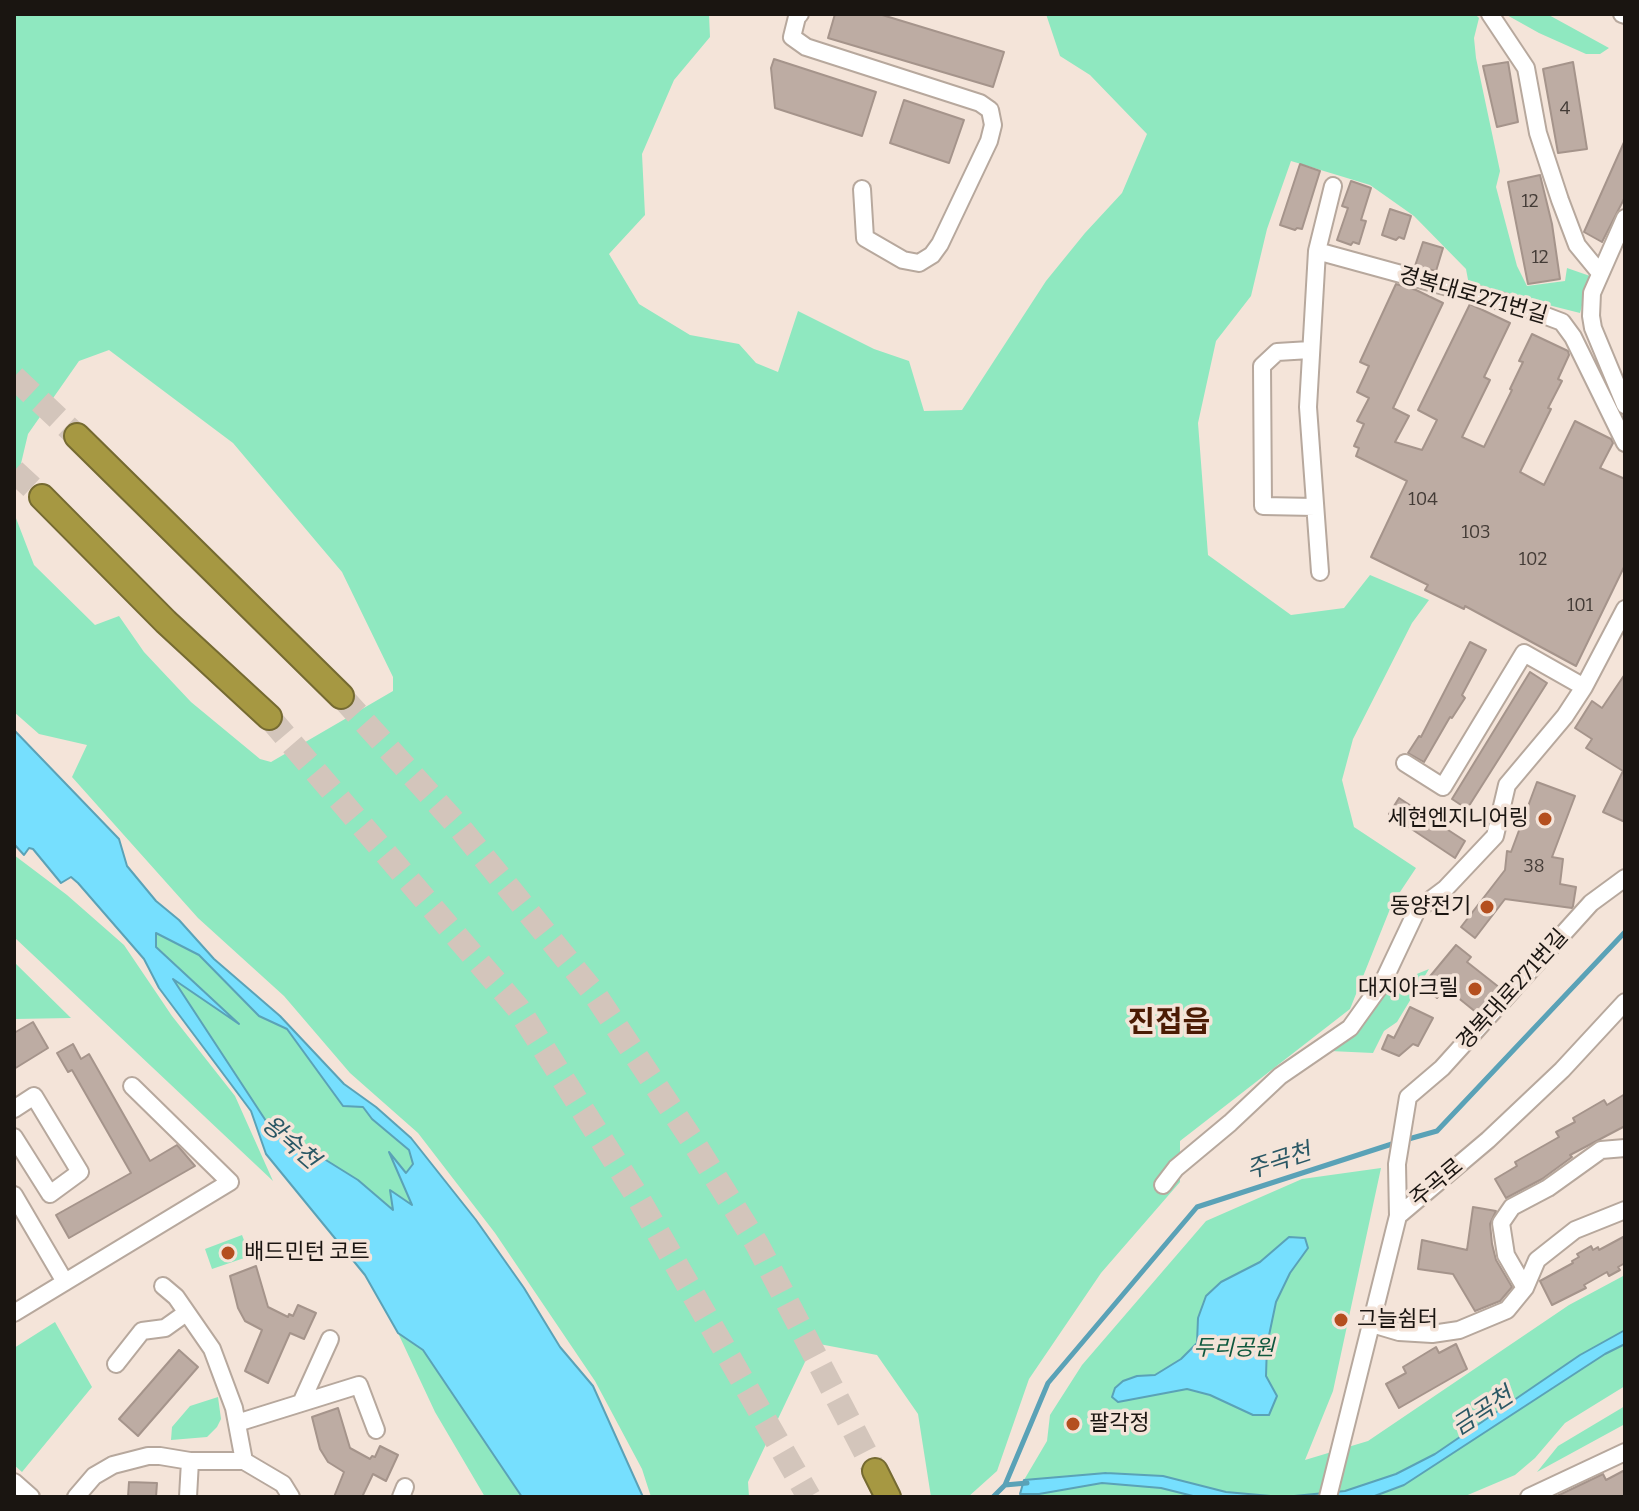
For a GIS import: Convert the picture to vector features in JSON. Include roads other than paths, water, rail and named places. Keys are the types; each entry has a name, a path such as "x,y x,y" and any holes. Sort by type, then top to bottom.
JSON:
{"highway":[{"path":"77,436 341,696"},
{"path":"42,497 166,622 269,717"},
{"path":"875,1471 888,1497"}],"street":[{"path":"800,14 792,37 806,47 980,103 990,110 993,125 989,141 932,255 919,263 903,260 865,238 862,189"},
{"path":"1490,14 1526,68 1538,133 1560,200 1577,245 1600,273"},
{"path":"1320,572 1308,407 1317,251 1333,186"},
{"path":"1625,218 1592,293 1593,328 1625,405"},
{"name":"경복대로271번길","path":"1317,251 1525,308 1562,322 1573,337 1625,443"},
{"path":"1310,350 1277,352 1262,366 1263,506 1315,507"},
{"path":"1163,1185 1176,1168 1280,1076 1350,1028 1383,982 1417,910 1445,889 1495,836 1507,785 1565,716 1625,609"},
{"path":"1405,763 1443,787 1524,653 1584,687"},
{"name":"경복대로271번길","path":"1398,1216 1397,1164 1408,1097 1442,1068 1591,903 1625,878"},
{"name":"주곡로","path":"1328,1497 1398,1216 1488,1140 1562,1070 1625,1002"},
{"path":"14,1313 230,1182 132,1086"},
{"path":"14,1109 34,1096 80,1172 23,1211"},
{"path":"14,1137 50,1194"},
{"path":"1525,1288 1506,1255 1501,1223 1512,1207 1548,1188 1601,1150 1625,1148"},
{"path":"14,1195 65,1282"},
{"path":"1372,1324 1399,1332 1432,1334 1459,1330 1507,1310 1525,1288 1537,1260 1575,1230 1625,1210"},
{"path":"163,1286 176,1297 212,1349 237,1423 244,1461"},
{"path":"116,1364 142,1331 165,1328 186,1313"},
{"path":"301,1403 330,1339"},
{"path":"237,1423 359,1385 376,1430"},
{"path":"1529,1497 1625,1452"},
{"path":"76,1497 94,1476 113,1465 148,1456 190,1461 244,1461 283,1484 291,1497"},
{"path":"188,1497 190,1461"},
{"path":"14,1482 31,1497"}],"water":[{"name":"왕숙천","path":"14,730 119,839 127,866 156,901 179,920 214,959 280,1016 344,1084 411,1138 476,1220 524,1288 560,1347 593,1386 643,1497 522,1497 423,1350 398,1333 365,1275 266,1154 251,1111 159,988 144,959 78,883 71,877 61,883 33,849 29,848 24,855 14,844","holes":["156,933 199,955 259,1016 287,1029 343,1106 363,1107 372,1119 409,1150 413,1164 406,1173 389,1152 412,1205 390,1190 393,1210 358,1180 268,1124 173,979 239,1024 156,947"]},
{"path":"1289,1237 1305,1238 1308,1248 1290,1273 1276,1302 1267,1345 1266,1376 1277,1396 1269,1415 1253,1415 1210,1395 1187,1389 1118,1402 1112,1397 1115,1388 1123,1381 1155,1375 1181,1359 1197,1343 1198,1318 1206,1296 1221,1282 1260,1262"},
{"name":"금곡천","path":"1625,1330 1625,1344 1404,1485 1372,1497 1284,1497 1345,1491 1396,1474 1435,1454 1580,1355"},
{"path":"1106,1473 1163,1476 1226,1492 1282,1497 1197,1497 1161,1488 1102,1483 1039,1494 1020,1494 1024,1480"}],"waterway":[{"name":"주곡천","path":"1405,1140 1437,1131 1625,932"},
{"name":"주곡천","path":"1005,1485 1048,1383 1197,1207 1395,1143"},
{"name":"금곡천","path":"993,1497 1005,1485 1027,1483"}],"tunnel":[{"path":"14,377 77,436"},
{"path":"14,471 42,497"},
{"path":"341,696 460,828 594,993 757,1244 875,1471"},
{"path":"269,717 518,1008 637,1196 809,1497"}],"place":[{"name":"세현엔지니어링","path":"1545,819"},
{"name":"동양전기","path":"1487,907"},
{"name":"대지아크릴","path":"1475,989"},
{"name":"배드민턴 코트","path":"228,1253"},
{"name":"그늘쉼터","path":"1341,1320"},
{"name":"팔각정","path":"1073,1424"}],"district":[{"name":"진접읍","path":"1169,1024"}],"park label":[{"name":"두리공원","path":"1234,1349"}]}
